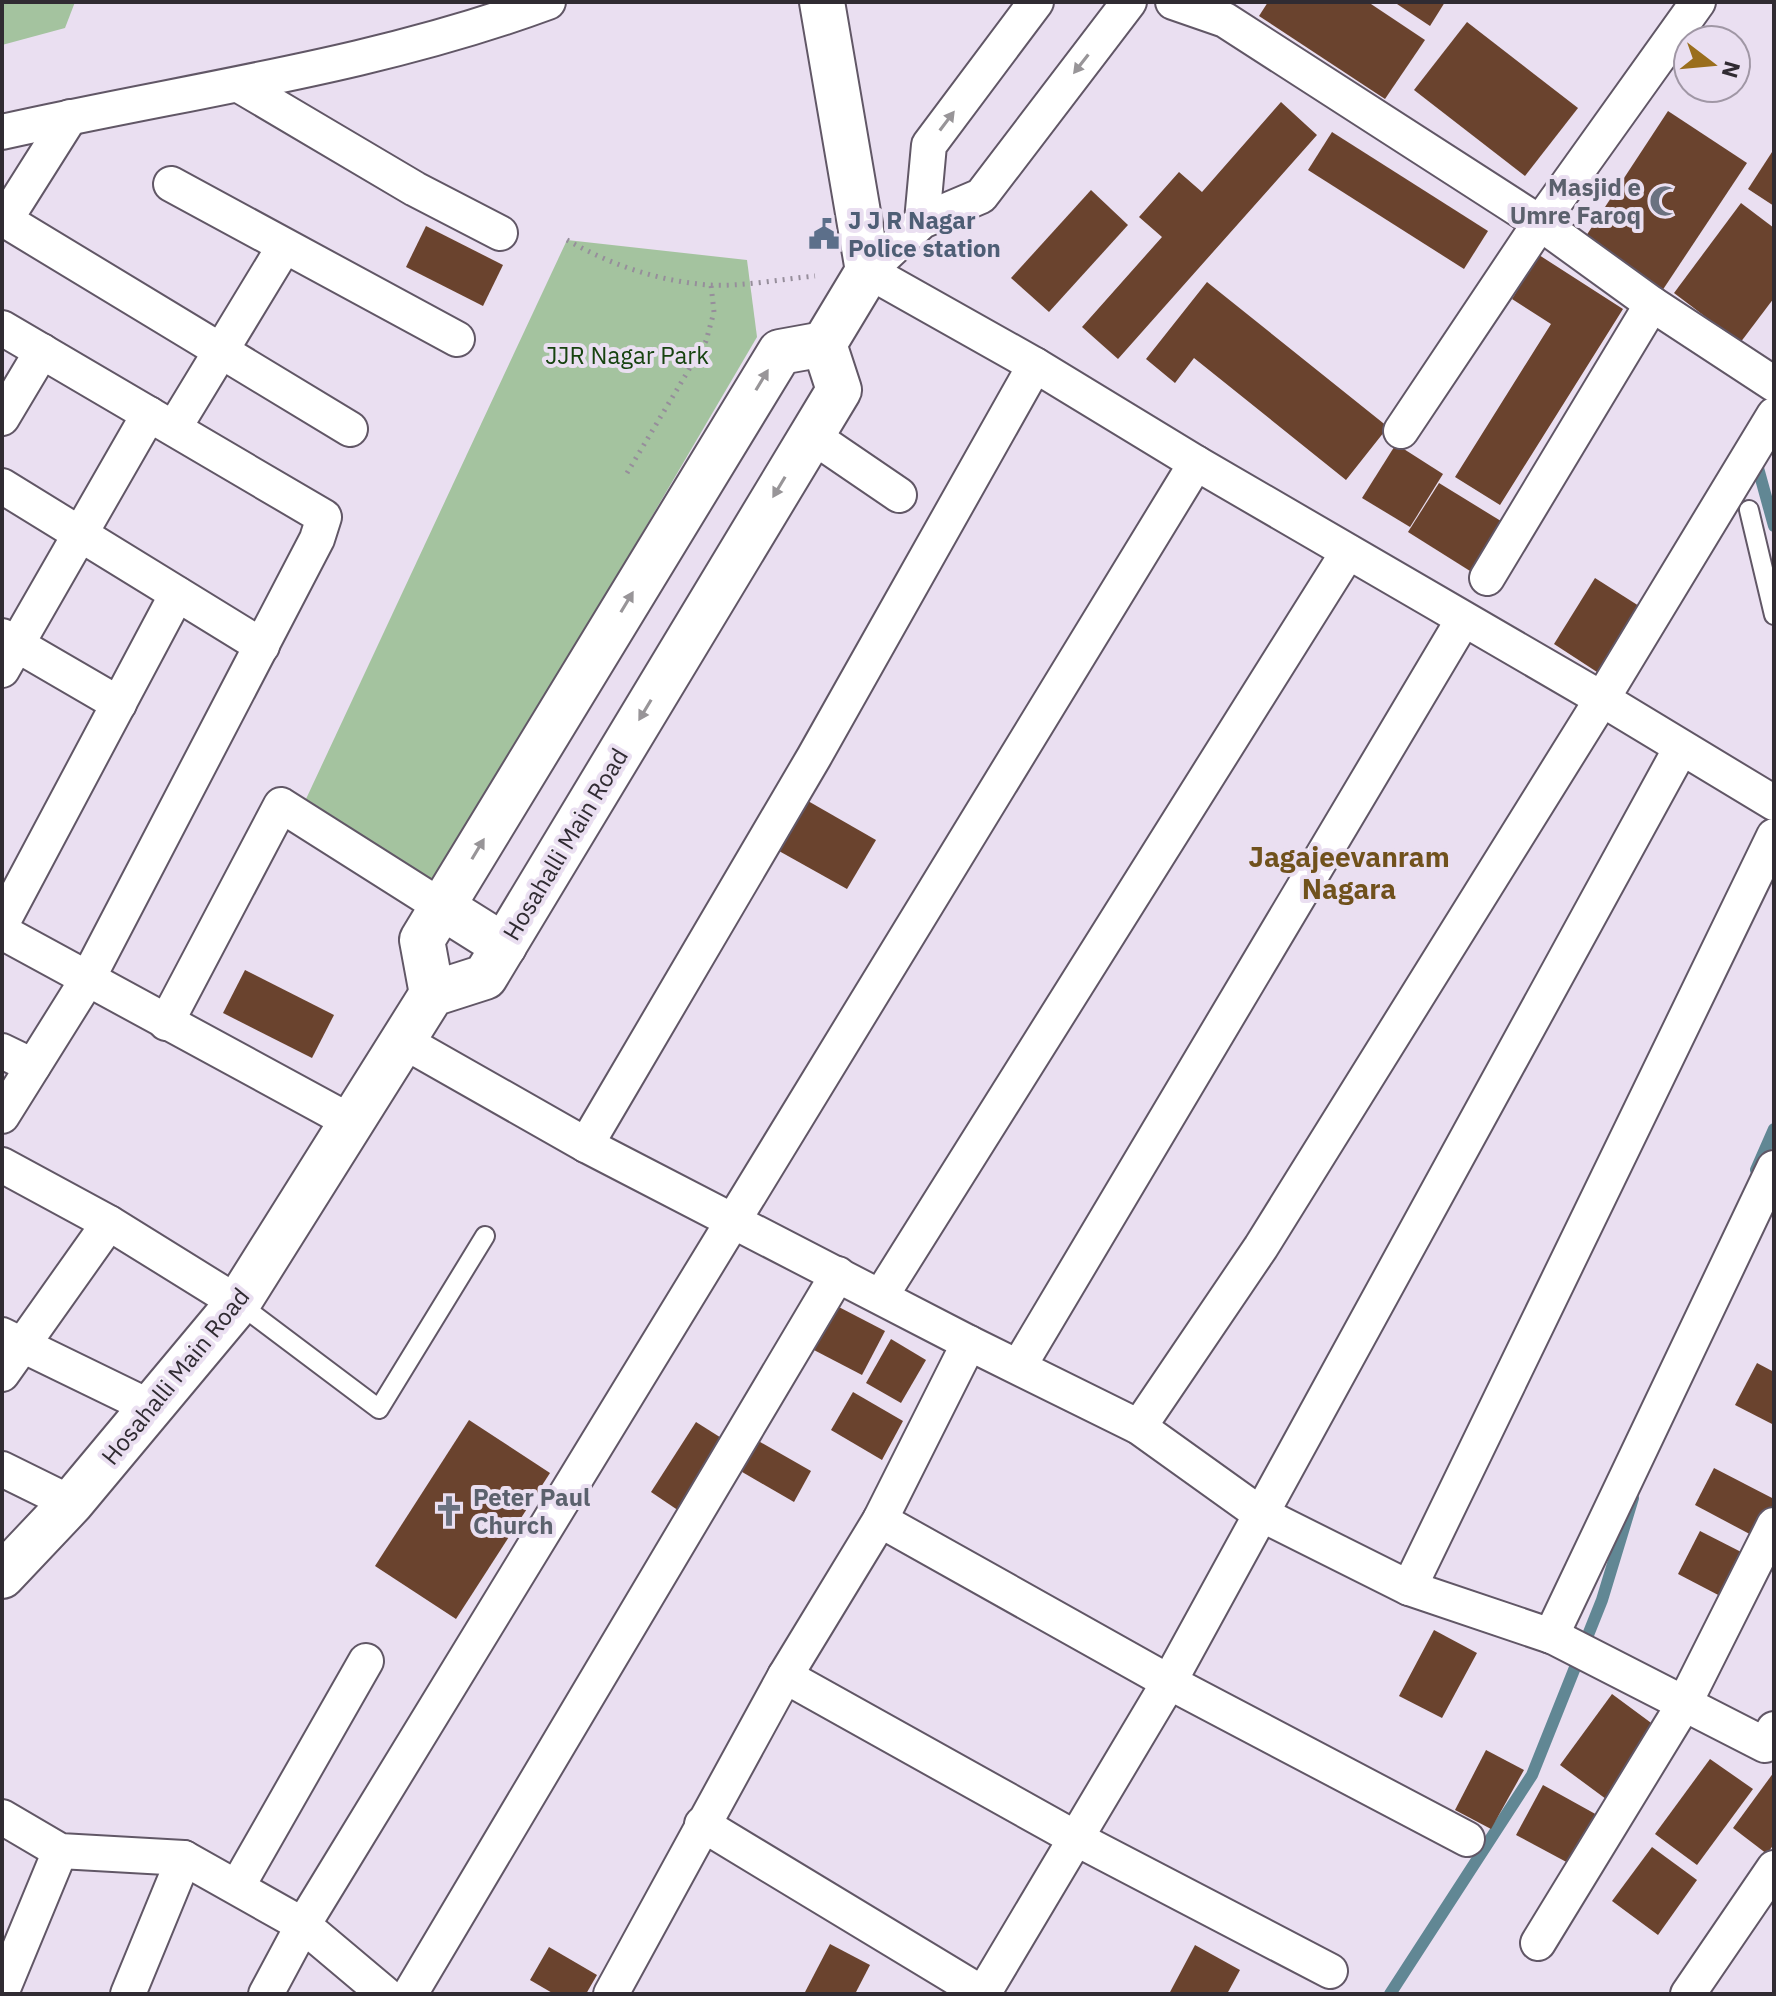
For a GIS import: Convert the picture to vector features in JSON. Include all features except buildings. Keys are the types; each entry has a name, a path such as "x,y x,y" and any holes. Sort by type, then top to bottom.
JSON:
{"street":[{"path":"2,132 239,85 482,26 548,2"},
{"path":"822,2 868,271"},
{"path":"922,221 929,145 1036,2"},
{"path":"432,994 422,940 780,352 824,344 868,271 922,221 981,196 1129,2"},
{"path":"1173,2 1231,11 1760,376"},
{"path":"1401,431 1540,223 1698,2"},
{"path":"239,85 415,189 500,233"},
{"path":"70,117 5,220 350,429"},
{"path":"171,184 457,339"},
{"path":"119,704 7,650 80,535 161,421 222,350 284,247"},
{"path":"868,271 1035,365 1774,803"},
{"path":"1487,578 1652,304"},
{"path":"2,328 324,517 317,539 87,980 2,1116"},
{"name":"Hosahalli Main Road","path":"2,1576 71,1503 238,1303 432,994 485,977 839,390 824,344"},
{"path":"2,418 42,351"},
{"path":"586,1145 814,757 1035,365"},
{"path":"1139,1427 1269,1234 1602,699 1769,422"},
{"path":"811,435 899,495"},
{"path":"266,1994 303,1925 1196,463"},
{"path":"2,486 262,646"},
{"path":"881,1296 1348,552"},
{"path":"2,923 177,594"},
{"path":"1019,1366 1463,620"},
{"path":"702,1824 983,1994 1169,1682 1681,748"},
{"path":"166,1023 281,805 504,946"},
{"path":"1409,1588 1774,836"},
{"path":"2,932 353,1123"},
{"path":"403,1041 586,1145 1139,1427 1259,1513 1409,1588 1558,1639 1684,1704 1771,1741"},
{"path":"2,1051 33,1066"},
{"path":"2,1165 109,1223 238,1303"},
{"path":"1558,1639 1626,1479 1680,1366 1761,1227 1774,1168"},
{"path":"2,1374 13,1340 109,1223"},
{"path":"410,1994 838,1274"},
{"path":"13,1340 152,1408"},
{"path":"611,1994 785,1676 880,1520 969,1343"},
{"path":"2,1469 71,1503"},
{"path":"880,1520 1169,1682 1467,1839"},
{"path":"1538,1943 1684,1704 1774,1525"},
{"path":"237,1887 366,1661"},
{"path":"785,1676 1077,1839 1330,1971"},
{"path":"2,1817 60,1851 184,1858 303,1925 385,1994"},
{"path":"2,1991 60,1851"},
{"path":"128,1994 184,1858"},
{"path":"1688,1994 1774,1868"}],"lane":[{"path":"1749,510 1774,615"},
{"path":"238,1303 379,1409 485,1236"}],"path":[{"path":"567,240 596,257 645,275 711,285 868,271"},
{"path":"627,473 706,341 714,312 711,285"}],"green space":[{"path":"2,2 75,2 65,28 2,45"},
{"name":"JJR Nagar Park","path":"567,240 747,260 757,337 437,883 306,799"}],"waterway":[{"path":"1755,457 1774,526"},
{"path":"1756,1170 1774,1129"},
{"path":"1390,1994 1532,1775 1602,1600 1633,1498"}],"place":[{"name":"Masjid e Umre Faroq","path":"1665,201"},
{"name":"J J R Nagar Police station","path":"824,234"},
{"name":"Peter Paul Church","path":"449,1511"}],"district":[{"name":"Jagajeevanram Nagara","path":"1349,872"}]}
